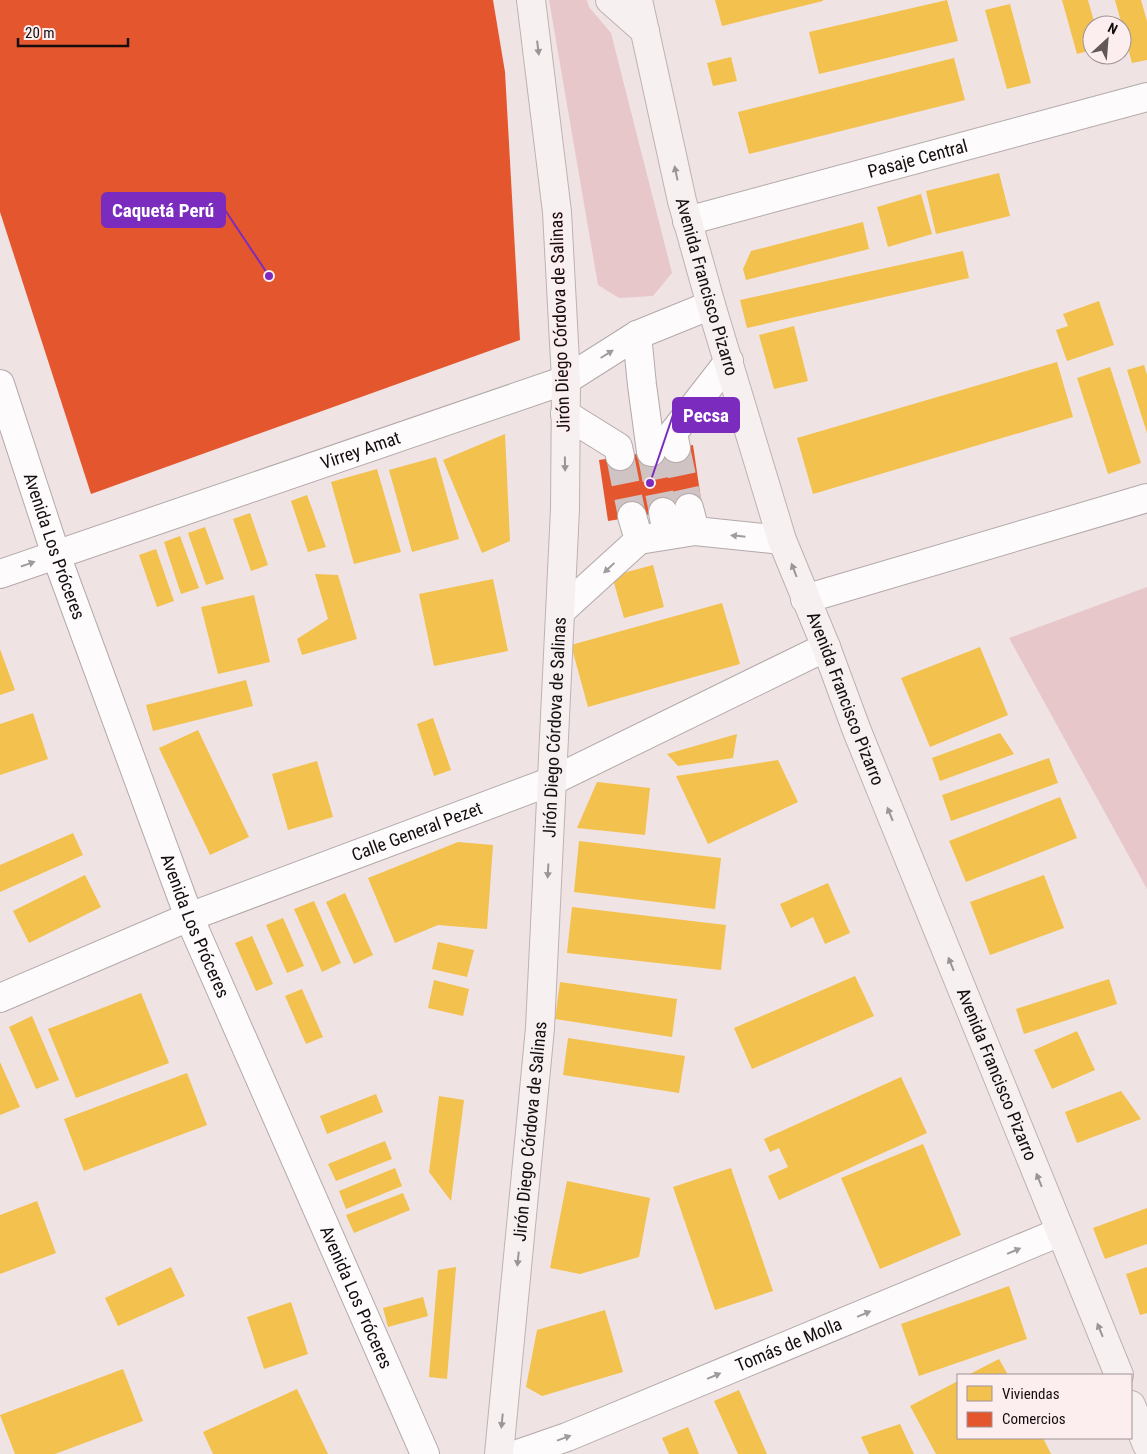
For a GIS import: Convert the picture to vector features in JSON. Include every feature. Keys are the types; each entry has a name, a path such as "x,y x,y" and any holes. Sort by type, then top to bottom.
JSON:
{"main road":[{"name":"Jirón Diego Córdova de Salinas","path":"499,1454 540,1028 566,508 566,380 557,212 531,0"},
{"path":"610,0 645,30"},
{"name":"Avenida Francisco Pizarro","path":"638,0 687,221 782,540 826,647 860,740 1119,1374"},
{"path":"1132,1408 1147,1445"}],"street":[{"name":"Pasaje Central","path":"687,221 1145,106"},
{"name":"Virrey Amat","path":"0,574 566,380 637,335 712,304"},
{"path":"637,335 662,443"},
{"path":"565,414 619,452 662,443 728,361"},
{"name":"Avenida Los Próceres","path":"0,384 56,555 189,917 425,1454"},
{"path":"805,599 1147,498"},
{"path":"561,611 636,528 679,521 782,540"},
{"name":"Calle General Pezet","path":"0,998 189,917 552,781 826,647"},
{"name":"Tomás de Molla","path":"518,1454 567,1437 1060,1232"}],"shaded area":[{"path":"549,0 587,0 589,7 611,33 672,273 653,296 619,298 598,285"},
{"path":"1147,587 1147,889 1009,638"}],"building: Viviendas":[{"path":"715,0 823,0 823,1 722,26"},
{"path":"947,0 958,41 819,74 809,32"},
{"path":"1062,0 1088,0 1092,15 1082,15 1082,53 1077,54"},
{"path":"1115,0 1141,0 1147,21 1147,60 1132,63 1132,15 1119,15"},
{"path":"1010,4 1031,83 1007,89 985,10"},
{"path":"731,57 737,81 713,86 707,63"},
{"path":"954,58 965,100 749,154 738,112"},
{"path":"999,173 1010,216 936,234 926,191"},
{"path":"921,194 932,234 888,247 877,207"},
{"path":"863,222 869,249 746,280 743,269 751,251"},
{"path":"963,251 969,278 747,328 740,300"},
{"path":"1099,301 1114,345 1067,361 1056,330 1068,326 1063,314"},
{"path":"794,326 808,381 774,389 759,335"},
{"path":"1057,362 1073,417 813,494 797,438"},
{"path":"1144,365 1147,375 1147,433 1127,370"},
{"path":"1110,367 1141,463 1108,474 1077,378"},
{"path":"505,434 510,541 482,553 443,460"},
{"path":"436,457 459,539 412,552 389,470"},
{"path":"377,469 401,552 354,564 331,482"},
{"path":"307,495 326,547 308,552 291,501"},
{"path":"250,513 268,565 251,571 233,519"},
{"path":"205,527 224,579 206,585 188,533"},
{"path":"180,536 199,588 181,594 164,542"},
{"path":"156,549 174,601 157,607 139,555"},
{"path":"653,565 664,607 624,618 612,576"},
{"path":"315,574 338,575 357,639 302,655 297,639 328,619"},
{"path":"493,579 508,651 434,666 419,594"},
{"path":"254,595 270,662 218,674 201,607"},
{"path":"722,603 740,664 588,707 571,645"},
{"path":"980,647 1008,715 930,747 901,678"},
{"path":"0,649 15,690 0,695"},
{"path":"246,680 253,706 153,731 146,705"},
{"path":"33,713 48,759 0,775 0,724"},
{"path":"433,718 451,770 434,776 417,724"},
{"path":"198,730 249,837 210,855 159,748"},
{"path":"1000,733 1014,754 940,781 932,758"},
{"path":"737,734 733,758 678,766 667,754"},
{"path":"1049,758 1058,783 951,821 942,795"},
{"path":"778,760 798,802 708,844 676,776"},
{"path":"317,761 333,817 288,830 272,774"},
{"path":"597,782 650,788 645,835 577,828"},
{"path":"1060,797 1077,838 966,882 949,841"},
{"path":"73,833 83,855 0,892 0,865"},
{"path":"579,841 721,858 715,909 574,892"},
{"path":"458,842 493,845 487,929 438,925 395,943 368,878"},
{"path":"85,875 101,907 29,943 13,911"},
{"path":"1044,875 1064,928 990,955 970,902"},
{"path":"828,883 850,933 825,944 813,917 791,928 780,904"},
{"path":"345,893 373,955 354,964 326,902"},
{"path":"314,901 341,963 322,972 294,909"},
{"path":"572,907 726,925 721,970 567,953"},
{"path":"283,918 304,966 287,973 266,925"},
{"path":"252,936 273,984 256,991 235,943"},
{"path":"438,942 474,950 467,977 432,969"},
{"path":"855,976 874,1016 752,1069 734,1028"},
{"path":"1109,979 1117,1004 1024,1034 1016,1009"},
{"path":"434,980 469,989 463,1016 428,1008"},
{"path":"560,982 677,999 672,1037 555,1019"},
{"path":"302,989 323,1037 306,1044 285,996"},
{"path":"141,993 169,1063 76,1098 48,1029"},
{"path":"32,1016 59,1080 36,1089 9,1027"},
{"path":"1077,1031 1095,1070 1052,1089 1034,1050"},
{"path":"568,1038 685,1056 679,1093 563,1075"},
{"path":"0,1062 20,1107 0,1115"},
{"path":"187,1073 207,1125 84,1171 64,1119"},
{"path":"901,1077 927,1133 779,1200 768,1176 788,1167 779,1148 770,1152 764,1139"},
{"path":"1121,1091 1141,1119 1077,1143 1065,1112"},
{"path":"376,1094 383,1112 327,1134 320,1116"},
{"path":"439,1096 464,1100 451,1201 429,1172"},
{"path":"385,1141 392,1159 336,1181 328,1164"},
{"path":"923,1144 961,1235 880,1269 841,1178"},
{"path":"395,1168 402,1186 346,1209 339,1191"},
{"path":"731,1168 773,1291 715,1310 673,1187"},
{"path":"567,1181 650,1198 639,1257 580,1274 550,1268"},
{"path":"403,1193 410,1210 354,1233 346,1215"},
{"path":"37,1201 56,1253 0,1274 0,1215"},
{"path":"1147,1208 1147,1244 1105,1259 1093,1228"},
{"path":"171,1267 185,1296 118,1326 105,1298"},
{"path":"456,1267 447,1379 429,1377 438,1270"},
{"path":"1147,1267 1147,1313 1140,1315 1126,1274"},
{"path":"1009,1286 1027,1339 919,1376 901,1324"},
{"path":"423,1297 428,1316 388,1327 383,1308"},
{"path":"291,1302 308,1354 264,1369 247,1317"},
{"path":"605,1310 623,1372 542,1396 526,1387 537,1330"},
{"path":"999,1359 1007,1374 970,1374"},
{"path":"123,1369 143,1421 55,1454 15,1454 0,1415"},
{"path":"957,1382 957,1439 1044,1439 1051,1454 936,1454 910,1406"},
{"path":"297,1389 328,1454 213,1454 203,1432"},
{"path":"739,1390 767,1454 738,1454 714,1401"},
{"path":"900,1424 914,1454 869,1454 861,1437"},
{"path":"688,1427 699,1454 669,1454 662,1438"}],"building: Comercios":[{"path":"0,0 493,0 505,72 520,340 91,494 0,212"},
{"path":"693,445 702,506 608,521 599,460"}],"tunnel":[{"path":"676,448 689,508"},
{"path":"651,452 663,512"},
{"path":"620,456 632,516"}],"place":[{"name":"Caquetá Perú","path":"269,276"},
{"name":"Pecsa","path":"650,483"}]}
